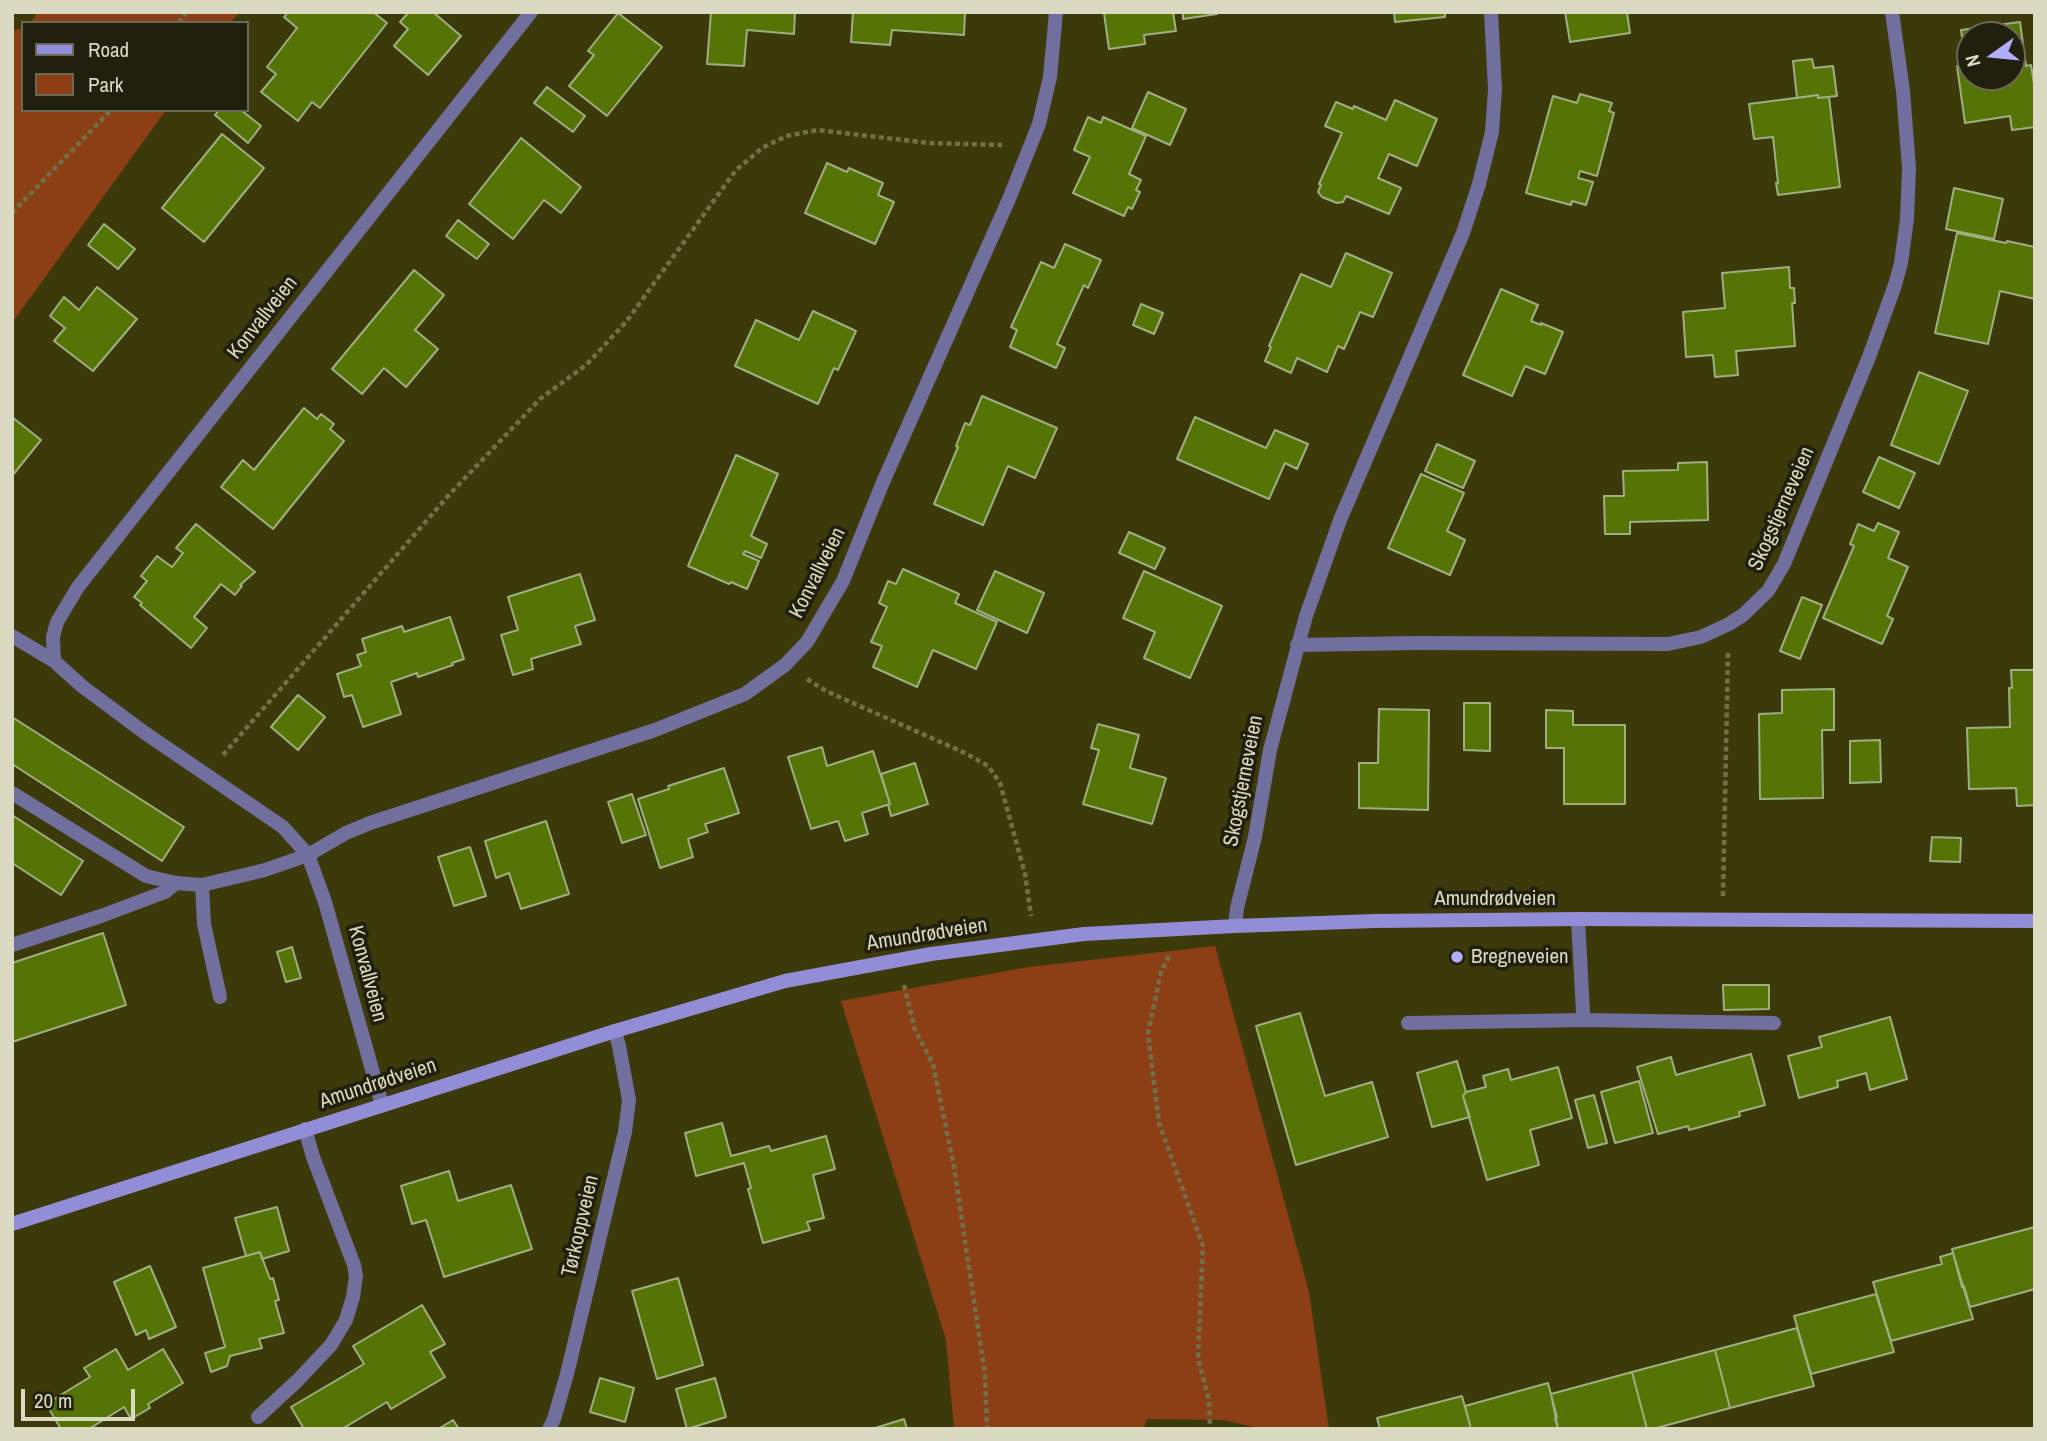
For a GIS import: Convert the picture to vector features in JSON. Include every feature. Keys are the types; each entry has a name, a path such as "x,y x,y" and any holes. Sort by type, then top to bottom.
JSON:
{"main road":[{"name":"Amundrødveien","path":"12,1224 615,1031 785,981 898,960 1084,934 1375,921 2035,921"}],"street":[{"name":"Konvallveien","path":"54,661 53,637 57,622 78,587 531,12"},
{"name":"Konvallveien","path":"12,793 146,876 176,883 202,885 265,870 308,855 370,822 655,730 745,694 785,665 807,642 843,581 883,482 1009,199 1039,124 1050,77 1056,12"},
{"name":"Skogstjerneveien","path":"1235,926 1255,837 1270,750 1297,645 1340,520 1463,233 1479,184 1492,132 1495,89 1491,12"},
{"name":"Skogstjerneveien","path":"1297,645 1668,644 1702,637 1729,624 1768,592 1784,564 1869,357 1895,285 1908,219 1909,169 1903,91 1892,12"},
{"name":"Konvallveien","path":"12,636 54,661 83,687 283,827 308,855 325,902 382,1105"},
{"path":"12,945 101,916 164,892 176,883"},
{"path":"202,885 204,924 220,997"},
{"name":"Amundrødveien","path":"1578,919 1585,1020"},
{"path":"1408,1023 1585,1020 1774,1023"},
{"name":"Tørkoppveien","path":"550,1429 567,1374 625,1132 629,1100 615,1031"},
{"name":"Amundrødveien","path":"258,1417 298,1381 331,1345 346,1320 354,1297 354,1265 305,1129"}],"path":[{"path":"12,213 109,112"},
{"path":"206,775 448,496 540,399 586,365 626,322 736,170 762,148 786,136 817,130 929,143 1030,146"},
{"path":"1723,920 1729,624"},
{"path":"785,665 826,691 965,753 988,766 1000,783 1011,821 1025,874 1035,941"},
{"path":"1182,928 1161,972 1148,1033 1159,1123 1203,1246 1198,1358 1209,1400 1210,1429"},
{"path":"898,960 915,1030 933,1063 954,1167 985,1376 986,1429"}],"green space":[{"path":"37,12 241,12 231,21 32,21"},
{"path":"21,29 21,112 165,112 12,323 12,31"},
{"path":"1215,946 1309,1292 1329,1429 1263,1429 1223,1420 1147,1419 1143,1429 954,1429 946,1340 841,1001 1029,967"}],"building":[{"path":"288,12 373,12 387,23 320,108 312,102 298,121 261,92 276,74 267,67 297,28 284,17"},
{"path":"409,12 433,12 461,36 428,75 394,46 408,29 400,22"},
{"path":"711,12 795,12 794,34 747,30 744,66 707,64"},
{"path":"853,12 965,12 964,35 892,30 890,45 851,42"},
{"path":"1173,12 1176,31 1144,35 1145,44 1109,49 1104,13"},
{"path":"1183,12 1216,12 1217,14 1183,19"},
{"path":"1394,12 1445,12 1445,17 1395,22"},
{"path":"1565,12 1627,12 1630,33 1570,42"},
{"path":"618,13 662,47 607,116 569,86 594,55 588,51"},
{"path":"1812,59 1814,68 1833,66 1837,96 1797,98 1793,61"},
{"path":"2031,65 2035,90 2035,127 2012,130 2010,116 1965,123 1961,91 2026,91 2026,66"},
{"path":"547,87 585,116 573,132 534,103"},
{"path":"1148,92 1186,109 1170,145 1132,128"},
{"path":"1580,94 1612,103 1609,111 1614,113 1597,176 1580,171 1578,178 1593,182 1586,205 1572,201 1571,205 1526,193 1553,96 1577,103"},
{"path":"1818,95 1818,98 1829,97 1840,187 1778,195 1773,137 1754,139 1749,104"},
{"path":"1395,100 1437,119 1417,166 1389,154 1378,178 1401,188 1389,214 1346,196 1343,202 1337,203 1322,197 1318,192 1321,185 1319,184 1342,133 1325,126 1336,102 1353,109 1354,106 1386,120"},
{"path":"217,112 244,112 261,126 248,143 215,115"},
{"path":"1088,117 1101,123 1103,117 1146,136 1129,174 1141,180 1136,190 1140,192 1132,209 1128,207 1124,216 1073,193 1090,157 1074,150"},
{"path":"222,134 264,168 204,242 162,208"},
{"path":"521,138 581,187 561,213 544,200 513,239 469,204"},
{"path":"827,163 847,172 849,168 883,183 878,195 894,202 875,244 805,213"},
{"path":"1954,188 2003,199 1994,239 1946,229"},
{"path":"458,220 489,244 477,259 446,236"},
{"path":"104,224 135,249 118,269 88,245"},
{"path":"1957,233 2035,247 2035,299 2000,291 1988,344 1935,333"},
{"path":"1065,244 1101,260 1088,288 1084,285 1057,344 1065,348 1056,368 1010,347 1017,330 1011,327 1041,262 1054,268"},
{"path":"1346,253 1392,273 1373,317 1360,312 1344,349 1338,346 1327,372 1297,358 1291,373 1265,361 1301,274 1331,287"},
{"path":"1789,267 1790,288 1794,288 1795,303 1792,303 1795,346 1736,351 1738,375 1715,377 1713,355 1686,357 1683,312 1725,308 1722,273"},
{"path":"414,270 444,295 415,330 438,349 406,387 384,368 362,394 332,369"},
{"path":"97,287 137,319 93,371 54,341 65,328 50,316 64,297 79,310"},
{"path":"1501,289 1538,305 1531,321 1563,332 1545,374 1525,366 1512,396 1463,375"},
{"path":"1141,304 1163,313 1154,334 1133,325"},
{"path":"813,311 856,331 838,370 834,368 818,404 735,366 756,320 799,340"},
{"path":"1919,372 1968,391 1939,464 1891,445"},
{"path":"982,396 1057,428 1035,478 1008,466 983,525 934,504 965,423 970,425"},
{"path":"304,408 317,419 321,414 334,424 330,429 344,441 273,529 221,487 243,460 254,470"},
{"path":"12,417 41,440 12,476"},
{"path":"1195,417 1266,448 1275,430 1308,444 1297,469 1285,463 1269,499 1177,459"},
{"path":"1437,444 1475,461 1463,488 1425,471"},
{"path":"736,455 778,474 751,536 767,544 761,558 745,551 743,554 759,561 747,589 688,566"},
{"path":"1879,457 1915,473 1899,508 1863,492"},
{"path":"1707,462 1708,520 1630,522 1630,534 1605,534 1604,496 1624,496 1623,471 1678,470 1678,463"},
{"path":"1421,474 1464,493 1447,531 1465,540 1450,575 1388,548"},
{"path":"1878,523 1899,532 1888,558 1908,567 1887,616 1893,619 1882,644 1823,618 1854,546 1850,544 1858,524 1874,531"},
{"path":"196,524 255,572 240,585 242,586 235,595 221,584 194,617 207,628 191,648 134,597 147,581 141,576 157,556 172,567 183,553 176,548"},
{"path":"1129,532 1165,548 1155,569 1119,553"},
{"path":"903,569 959,594 955,603 997,622 976,669 933,650 917,687 873,667 882,646 871,642 887,607 879,603 888,581 896,584"},
{"path":"995,571 1044,593 1027,633 977,610"},
{"path":"1144,571 1222,606 1190,678 1144,658 1155,632 1123,618"},
{"path":"580,574 595,620 575,626 581,644 531,659 533,669 513,675 501,635 518,630 508,597"},
{"path":"1802,597 1822,605 1800,659 1780,651"},
{"path":"450,617 464,659 418,677 417,673 391,682 401,714 363,727 352,695 344,697 337,674 361,666 357,655 366,652 362,639 402,626 404,632"},
{"path":"2011,670 2035,670 2035,805 2017,806 2016,788 1969,789 1967,728 2010,727"},
{"path":"1834,689 1834,730 1822,730 1823,798 1760,799 1759,714 1782,713 1782,690"},
{"path":"298,695 325,717 298,750 271,727"},
{"path":"1464,703 1490,703 1490,751 1464,750"},
{"path":"1379,709 1429,710 1428,810 1359,808 1359,763 1378,763"},
{"path":"1546,710 1573,711 1573,725 1625,725 1625,804 1564,804 1564,748 1546,748"},
{"path":"12,717 184,827 162,861 12,764"},
{"path":"1098,724 1139,735 1130,768 1166,778 1152,824 1083,804 1099,750 1091,748"},
{"path":"1880,740 1881,782 1850,783 1850,741"},
{"path":"822,747 827,766 873,751 890,804 862,813 868,834 845,841 838,821 811,829 788,757"},
{"path":"915,763 928,804 891,816 881,774"},
{"path":"724,768 739,813 705,824 708,832 688,839 693,857 660,868 638,799"},
{"path":"632,794 646,835 622,843 608,802"},
{"path":"12,815 83,861 61,895 12,863"},
{"path":"546,821 569,894 521,909 509,873 496,878 485,841"},
{"path":"1932,837 1961,838 1960,862 1930,861"},
{"path":"470,847 486,896 454,906 438,857"},
{"path":"103,933 126,1005 12,1042 12,963"},
{"path":"292,947 301,978 286,982 277,952"},
{"path":"1723,985 1769,985 1769,1009 1724,1010"},
{"path":"1300,1013 1325,1096 1372,1082 1388,1137 1296,1165 1256,1026"},
{"path":"1890,1017 1907,1079 1870,1090 1866,1073 1837,1081 1838,1087 1799,1098 1788,1056 1822,1047 1819,1037"},
{"path":"1751,1054 1765,1105 1739,1112 1740,1116 1689,1130 1688,1126 1658,1134 1637,1067 1671,1057 1676,1075"},
{"path":"1457,1061 1470,1117 1432,1127 1417,1073"},
{"path":"1558,1067 1572,1118 1530,1130 1539,1165 1487,1180 1463,1096 1466,1092 1486,1087 1483,1076 1508,1069 1511,1080"},
{"path":"1639,1081 1653,1133 1615,1143 1601,1092"},
{"path":"1594,1095 1607,1143 1588,1148 1575,1100"},
{"path":"722,1123 731,1156 769,1146 771,1151 826,1136 835,1169 813,1175 824,1218 807,1222 810,1230 763,1243 748,1189 751,1188 744,1163 696,1176 685,1133"},
{"path":"449,1171 458,1201 511,1185 532,1249 444,1277 426,1220 412,1224 401,1186"},
{"path":"277,1207 289,1251 262,1259 260,1252 246,1256 235,1218"},
{"path":"2035,1227 2035,1289 1970,1307 1952,1249"},
{"path":"260,1252 270,1279 273,1278 279,1300 275,1301 284,1333 259,1339 262,1348 230,1356 227,1366 211,1372 205,1353 225,1347 203,1268"},
{"path":"1953,1253 1973,1319 1891,1341 1873,1282 1942,1264 1940,1257"},
{"path":"150,1266 176,1327 149,1339 146,1330 136,1335 114,1282"},
{"path":"678,1278 703,1365 657,1379 632,1291"},
{"path":"1876,1294 1894,1352 1811,1374 1794,1316"},
{"path":"422,1305 445,1344 430,1352 445,1377 391,1409 387,1402 342,1429 304,1429 291,1407 364,1364 353,1346"},
{"path":"1797,1328 1814,1386 1730,1408 1715,1350"},
{"path":"116,1349 128,1370 163,1349 183,1383 148,1404 150,1408 131,1419 124,1407 89,1429 61,1429 46,1404 90,1377 84,1368"},
{"path":"1715,1350 1730,1408 1647,1429 1632,1372"},
{"path":"1632,1372 1647,1429 1558,1429 1551,1394"},
{"path":"600,1378 634,1388 625,1422 590,1412"},
{"path":"715,1378 726,1417 687,1429 676,1389"},
{"path":"1548,1383 1558,1429 1471,1429 1465,1406"},
{"path":"1462,1396 1471,1429 1380,1429 1377,1418"},
{"path":"904,1419 907,1429 872,1429"},
{"path":"453,1420 459,1429 438,1429"}],"place":[{"name":"Bregneveien","path":"1457,957"}]}
